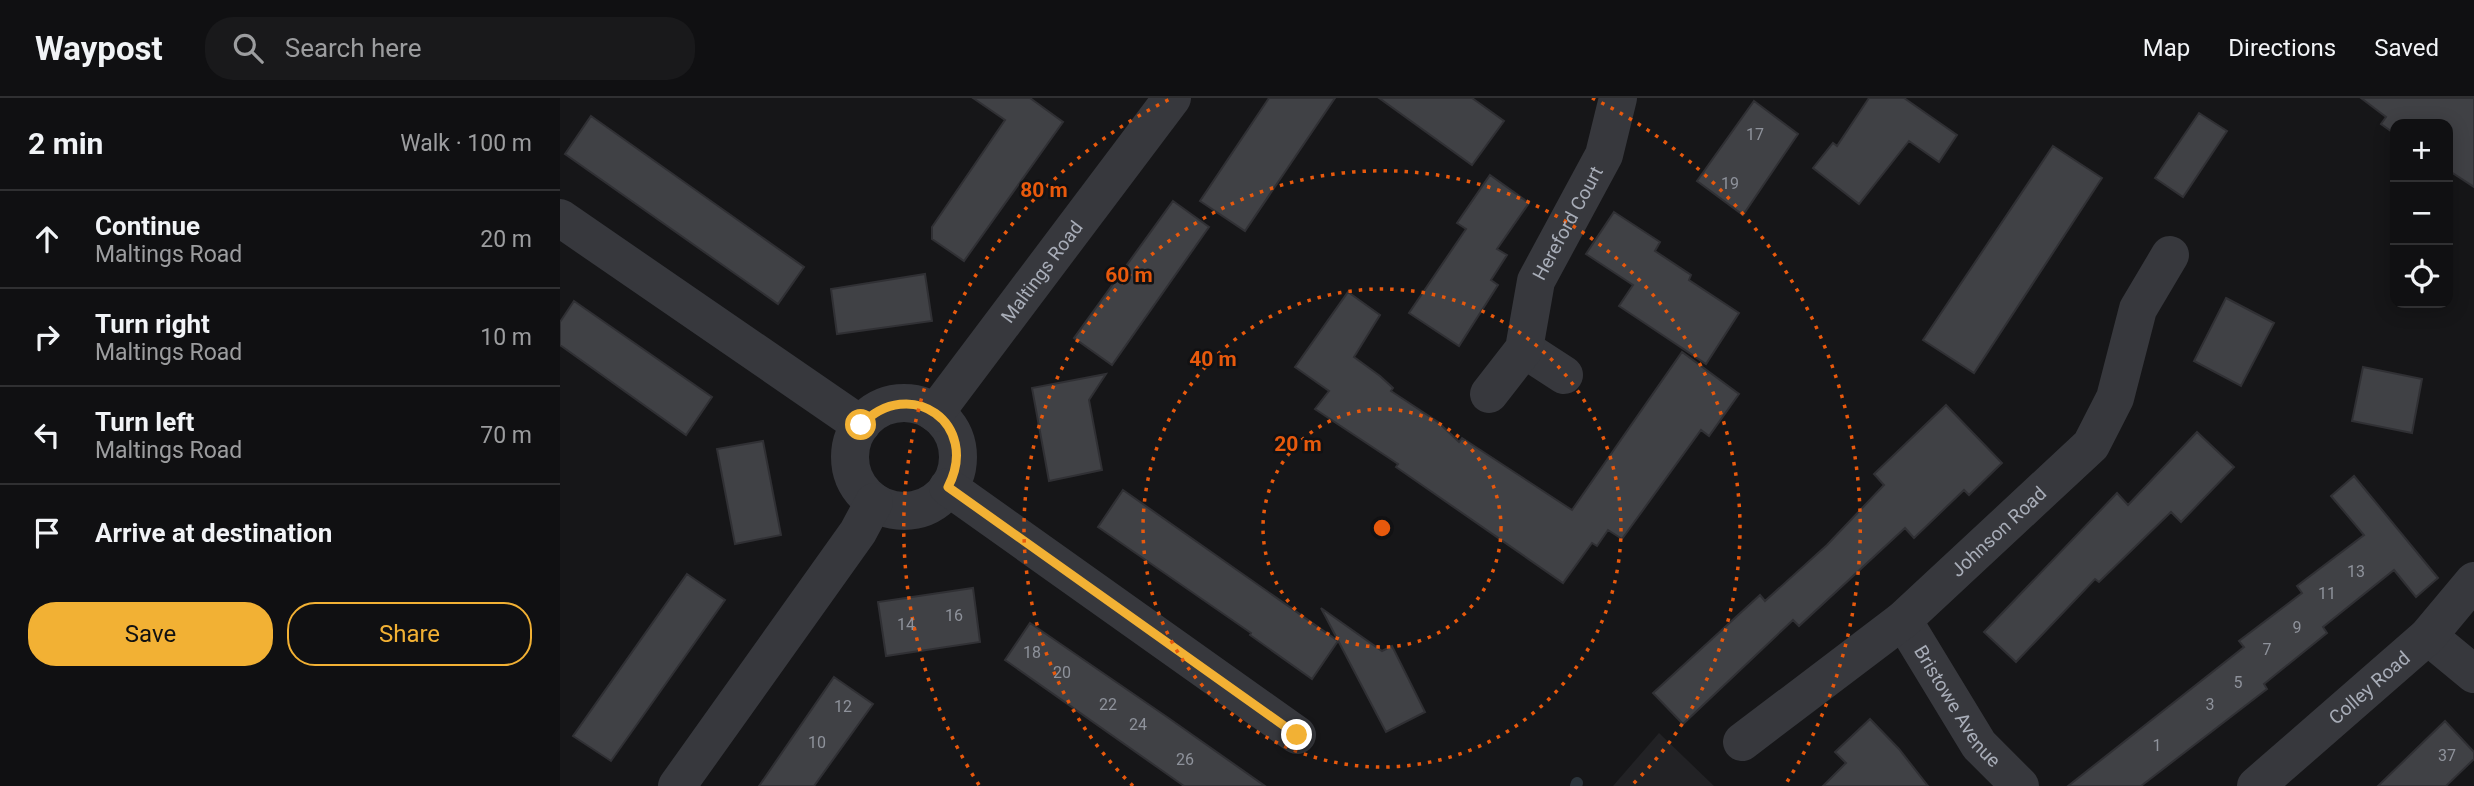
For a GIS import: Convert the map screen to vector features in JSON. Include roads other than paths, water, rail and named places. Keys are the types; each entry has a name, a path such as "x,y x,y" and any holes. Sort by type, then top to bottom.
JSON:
{"street":[{"name":"Maltings Road","path":"935,413 1172,98"},
{"name":"Hereford Court","path":"1489,394 1524,349 1536,281 1604,155 1618,98"},
{"path":"560,218 861,425"},
{"name":"Johnson Road","path":"1742,742 1903,620 2091,445 2115,398 2138,309 2170,255"},
{"path":"1524,349 1564,374"},
{"path":"896,404 923,407 935,413 946,423 957,448 954,475 948,487 928,505 914,510 887,508 874,502 859,487 851,467 850,452 861,425 882,408 896,404"},
{"path":"948,487 1297,735"},
{"path":"677,786 858,532 874,502"},
{"name":"Colley Road","path":"2256,786 2428,636 2474,581"},
{"name":"Bristowe Avenue","path":"1903,620 1979,745 2020,786"},
{"path":"2428,636 2474,674"}]}
